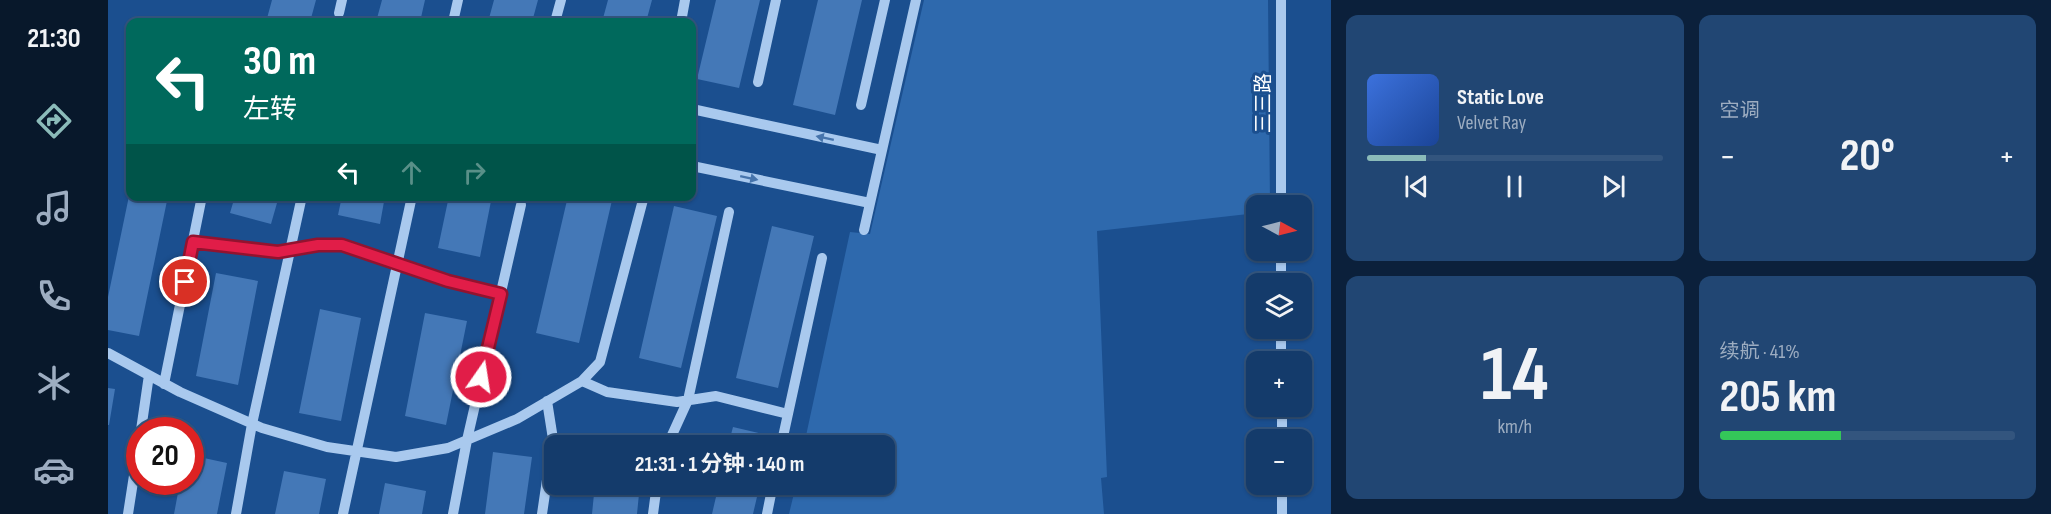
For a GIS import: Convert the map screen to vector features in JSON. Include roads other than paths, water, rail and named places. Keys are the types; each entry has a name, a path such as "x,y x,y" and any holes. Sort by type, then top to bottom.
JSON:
{"street":[{"path":"339,13 342,0"},
{"path":"454,18 458,0"},
{"path":"556,18 561,0"},
{"path":"682,18 686,0"},
{"path":"758,82 776,0"},
{"path":"861,105 885,0"},
{"path":"864,230 916,0"},
{"name":"三三路","path":"1281,0 1281,195"},
{"path":"696,110 882,150"},
{"path":"696,166 870,203"},
{"path":"164,384 201,201"},
{"path":"236,514 252,424 301,201"},
{"path":"343,514 411,201"},
{"path":"108,352 164,384 252,424 327,447 396,457 448,448 517,419 582,381 600,362 643,201"},
{"path":"453,514 467,440 521,205"},
{"path":"672,435 688,400 729,212"},
{"path":"193,242 278,252 318,245 342,245 448,281 501,294"},
{"path":"784,435 822,258"},
{"path":"143,417 149,375"},
{"path":"582,381 607,392 676,402 716,396 788,414"},
{"path":"542,514 553,439 548,401"},
{"path":"128,514 131,495"},
{"path":"653,514 656,495"},
{"path":"767,514 771,495"},
{"path":"1282,495 1282,514"}]}
